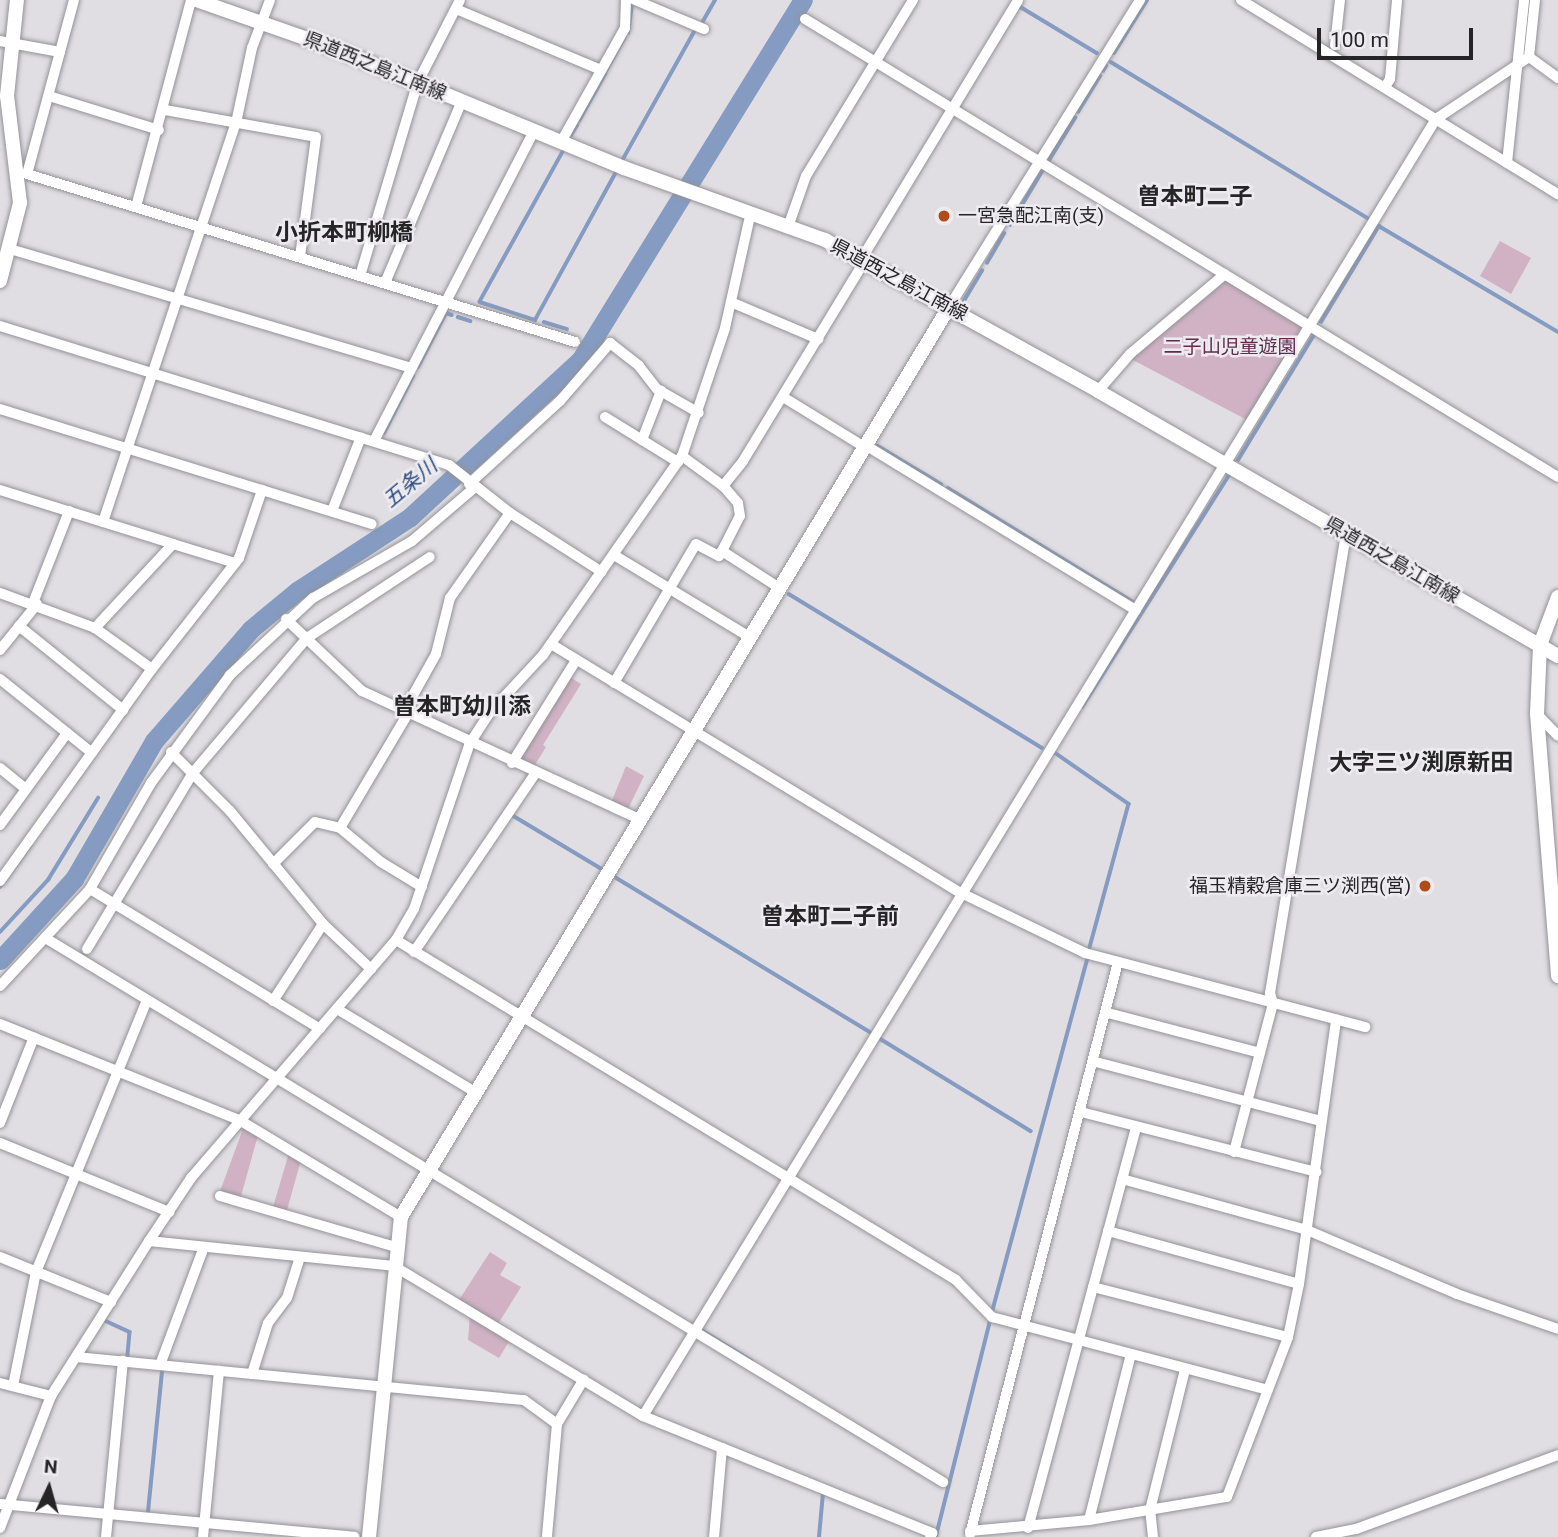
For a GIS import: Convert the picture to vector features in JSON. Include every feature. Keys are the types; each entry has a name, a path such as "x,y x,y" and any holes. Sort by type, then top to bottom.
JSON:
{"main road":[{"path":"0,281 23,175 7,138 5,41 17,0"},
{"name":"県道西之島江南線","path":"194,0 261,22 418,82 561,142 694,193 789,225 864,259 1558,656"},
{"path":"369,1537 401,1217 950,307"},
{"path":"1558,597 1540,645 1537,714 1558,975"}],"street":[{"path":"74,0 49,96 23,175 575,342"},
{"path":"136,207 194,0"},
{"path":"103,522 236,123 261,22 270,0"},
{"path":"561,142 625,28 625,0"},
{"path":"635,0 704,29"},
{"path":"789,225 806,176 913,0"},
{"path":"950,307 1140,0"},
{"path":"1335,45 1340,0"},
{"path":"1386,86 1397,0"},
{"path":"1523,61 1524,0"},
{"path":"1510,162 1523,61 1535,0"},
{"path":"723,486 783,397 1016,1"},
{"path":"1253,4 1558,194"},
{"path":"360,275 418,82 458,5 601,70"},
{"path":"805,19 1558,477"},
{"path":"5,41 60,52"},
{"path":"1523,61 1558,78"},
{"path":"643,1416 1437,118 1523,61"},
{"path":"49,96 159,130"},
{"path":"385,283 461,101"},
{"path":"165,110 316,137 300,257"},
{"path":"374,441 534,131"},
{"path":"0,1528 4,1504 51,1396 149,1241 191,1178 396,940 422,887 470,743 491,710 551,644 680,459 699,413 731,302 751,212"},
{"path":"8,241 178,299 411,368"},
{"path":"1098,391 1130,354 1225,274"},
{"path":"731,302 818,339"},
{"path":"0,326 452,466 471,485 510,513 602,572"},
{"path":"0,986 47,939 90,889 171,752 230,675 286,619 313,598 412,541 560,401 610,343 661,391 699,413"},
{"path":"642,440 661,391"},
{"path":"783,397 1136,610"},
{"path":"0,409 373,524"},
{"path":"605,417 723,486 738,503 740,516 719,556 696,544 614,682"},
{"path":"332,511 362,438"},
{"path":"0,490 235,564"},
{"path":"0,881 152,669 235,564 262,490"},
{"path":"0,650 35,604 69,512"},
{"path":"340,828 407,715 412,697 436,654 450,598 510,513"},
{"path":"1234,1152 1273,1003 1270,993 1346,533"},
{"path":"95,628 173,544"},
{"path":"722,551 782,589"},
{"path":"614,555 751,638"},
{"path":"87,949 192,774 307,638 429,557"},
{"path":"0,593 95,628 152,669"},
{"path":"286,619 362,691 407,715 641,820"},
{"path":"19,626 122,710"},
{"path":"551,644 961,893 1085,953 1365,1027"},
{"path":"512,763 576,660"},
{"path":"0,678 92,753"},
{"path":"1537,714 1558,736"},
{"path":"0,825 67,733"},
{"path":"171,752 230,811 323,924 371,969"},
{"path":"0,768 26,789"},
{"path":"414,952 536,774"},
{"path":"273,864 315,822 340,828 381,862 422,887"},
{"path":"90,889 320,1029"},
{"path":"274,1001 323,924"},
{"path":"47,939 943,1482"},
{"path":"396,940 956,1280 992,1317 1268,1390"},
{"path":"1118,962 1096,1062 970,1534 1089,1520 1227,1497 1288,1337 1316,1172 1336,1020"},
{"path":"13,1386 37,1272 147,1000"},
{"path":"337,1009 475,1092"},
{"path":"1108,1013 1260,1053"},
{"path":"0,1024 241,1121 401,1217"},
{"path":"0,1123 34,1037"},
{"path":"1096,1062 1321,1121"},
{"path":"1081,1112 1316,1172"},
{"path":"1028,1528 1136,1127"},
{"path":"0,1143 169,1212"},
{"path":"1122,1179 1307,1230 1457,1294 1558,1329"},
{"path":"220,1196 396,1247"},
{"path":"1108,1231 1299,1284"},
{"path":"149,1241 394,1266 643,1416 932,1533 930,1537"},
{"path":"160,1365 204,1247"},
{"path":"0,1257 111,1302"},
{"path":"252,1374 268,1323 287,1298 300,1257"},
{"path":"1093,1287 1288,1337"},
{"path":"1089,1520 1131,1354"},
{"path":"76,1357 524,1400 557,1424"},
{"path":"106,1537 122,1361"},
{"path":"1153,1537 1150,1510 1185,1370"},
{"path":"202,1537 219,1371"},
{"path":"547,1537 557,1424 584,1379"},
{"path":"0,1382 51,1396"},
{"path":"714,1537 722,1448"},
{"path":"1316,1537 1356,1529 1558,1455"},
{"path":"4,1504 354,1537"}],"green space":[{"path":"1500,241 1531,258 1511,294 1480,276"},
{"name":"二子山児童遊園","path":"1227,280 1303,327 1249,421 1131,359"},
{"path":"568,676 581,684 543,745 546,747 533,768 516,761"},
{"path":"626,766 644,776 627,811 611,803"},
{"path":"244,1126 258,1135 240,1200 219,1194"},
{"path":"289,1153 301,1160 287,1210 273,1207"},
{"path":"490,1252 507,1263 500,1275 521,1287 498,1324 459,1300"},
{"path":"470,1313 511,1338 499,1358 468,1340"}],"waterway":[{"path":"703,21 715,0"},
{"name":"五条川","path":"0,960 74,879 154,741 251,629 297,591 410,517 581,359 803,0"},
{"path":"1114,53 1147,0"},
{"path":"628,33 632,6"},
{"path":"1019,6 1097,53"},
{"path":"623,159 695,30"},
{"path":"606,71 625,37"},
{"path":"1111,62 1369,219"},
{"path":"1103,71 1106,66"},
{"path":"579,121 605,74"},
{"path":"1078,112 1100,76"},
{"path":"1048,162 1075,118"},
{"path":"571,135 577,125"},
{"path":"563,152 480,302 535,320 616,172"},
{"path":"1010,225 1043,170"},
{"path":"1321,322 1379,226 1558,332"},
{"path":"987,263 1004,234"},
{"path":"962,304 982,271"},
{"path":"418,367 446,313 452,315"},
{"path":"458,317 470,321"},
{"path":"544,322 567,329"},
{"path":"1238,460 1314,335"},
{"path":"384,433 413,376"},
{"path":"878,446 941,484"},
{"path":"1082,707 1229,475"},
{"path":"948,488 1132,601"},
{"path":"789,594 1042,748"},
{"path":"1054,752 1129,804 1090,948"},
{"path":"0,932 48,880 98,798"},
{"path":"512,815 602,869"},
{"path":"0,887 30,846"},
{"path":"615,877 870,1032"},
{"path":"992,1312 1087,960"},
{"path":"879,1038 1031,1131"},
{"path":"106,1321 130,1332 128,1356"},
{"path":"936,1536 990,1321"},
{"path":"703,1331 752,1361"},
{"path":"148,1512 162,1371"},
{"path":"819,1537 823,1493"}],"place":[{"name":"一宮急配江南(支)","path":"944,216"},
{"name":"福玉精穀倉庫三ツ渕西(営)","path":"1425,886"}],"district":[{"name":"曽本町二子","path":"1195,197"},
{"name":"小折本町柳橋","path":"344,233"},
{"name":"曽本町幼川添","path":"462,707"},
{"name":"大字三ツ渕原新田","path":"1421,763"},
{"name":"曽本町二子前","path":"830,917"}]}
